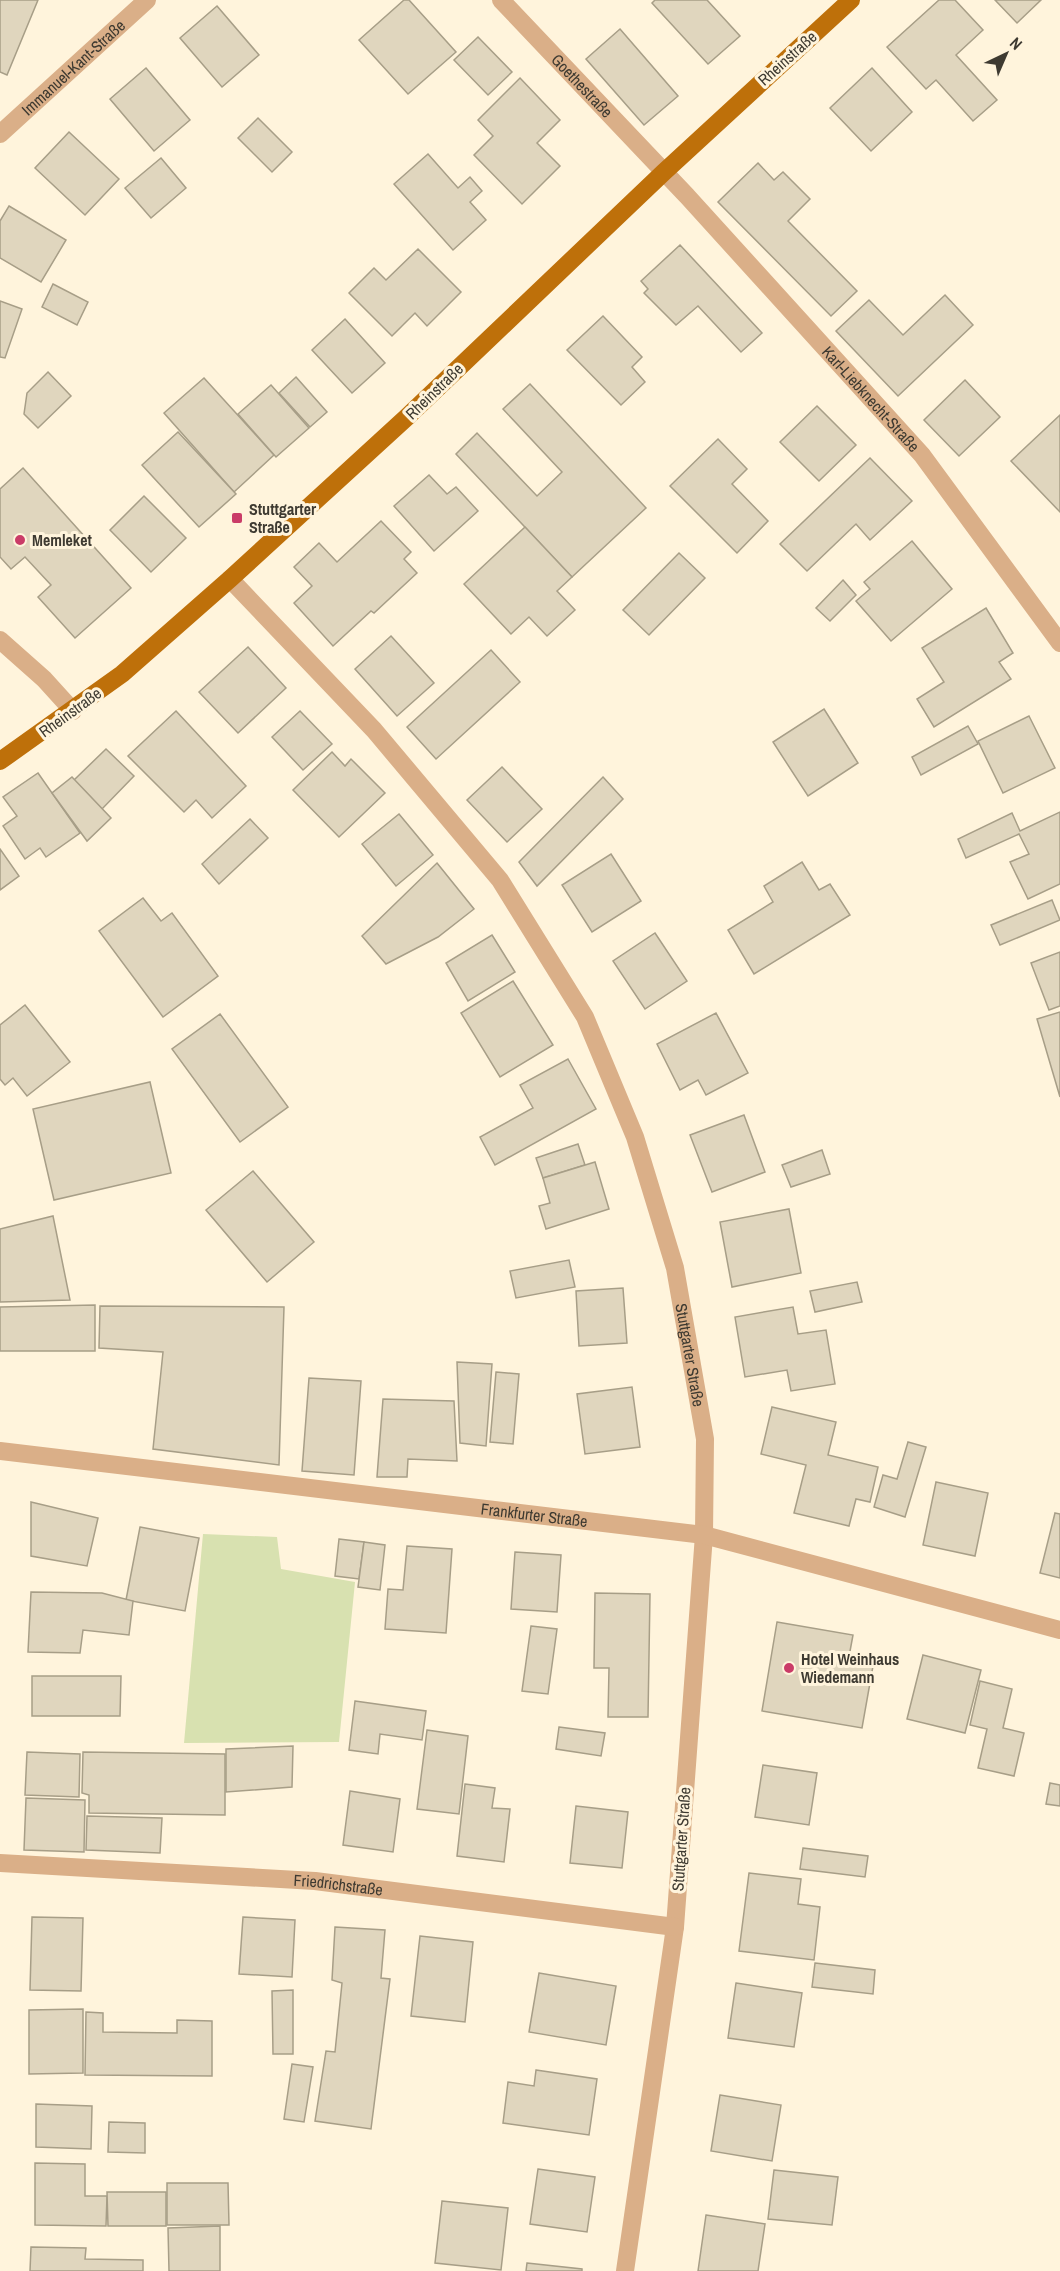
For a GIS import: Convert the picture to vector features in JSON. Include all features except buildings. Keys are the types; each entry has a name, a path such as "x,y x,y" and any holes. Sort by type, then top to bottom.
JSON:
{"main road":[{"name":"Rheinstraße","path":"0,762 122,674 230,579 407,417 663,172 850,0"}],"street":[{"name":"Immanuel-Kant-Straße","path":"0,134 147,0"},
{"name":"Goethestraße","path":"501,0 663,172"},
{"name":"Karl-Liebknecht-Straße","path":"663,172 922,455 1060,644"},
{"name":"Stuttgarter Straße","path":"230,579 374,730 500,880 585,1017 636,1137 675,1268 705,1439 704,1535 675,1927 626,2271"},
{"path":"0,640 44,679 73,711"},
{"name":"Frankfurter Straße","path":"0,1451 704,1535 1060,1630"},
{"name":"Friedrichstraße","path":"0,1863 315,1881 675,1927"}],"green space":[{"path":"203,1534 277,1537 281,1569 355,1582 339,1742 184,1743"}],"place":[{"name":"Stuttgarter Straße","path":"237,518"},
{"name":"Memleket","path":"20,540"},
{"name":"Hotel Weinhaus Wiedemann","path":"789,1668"}]}
